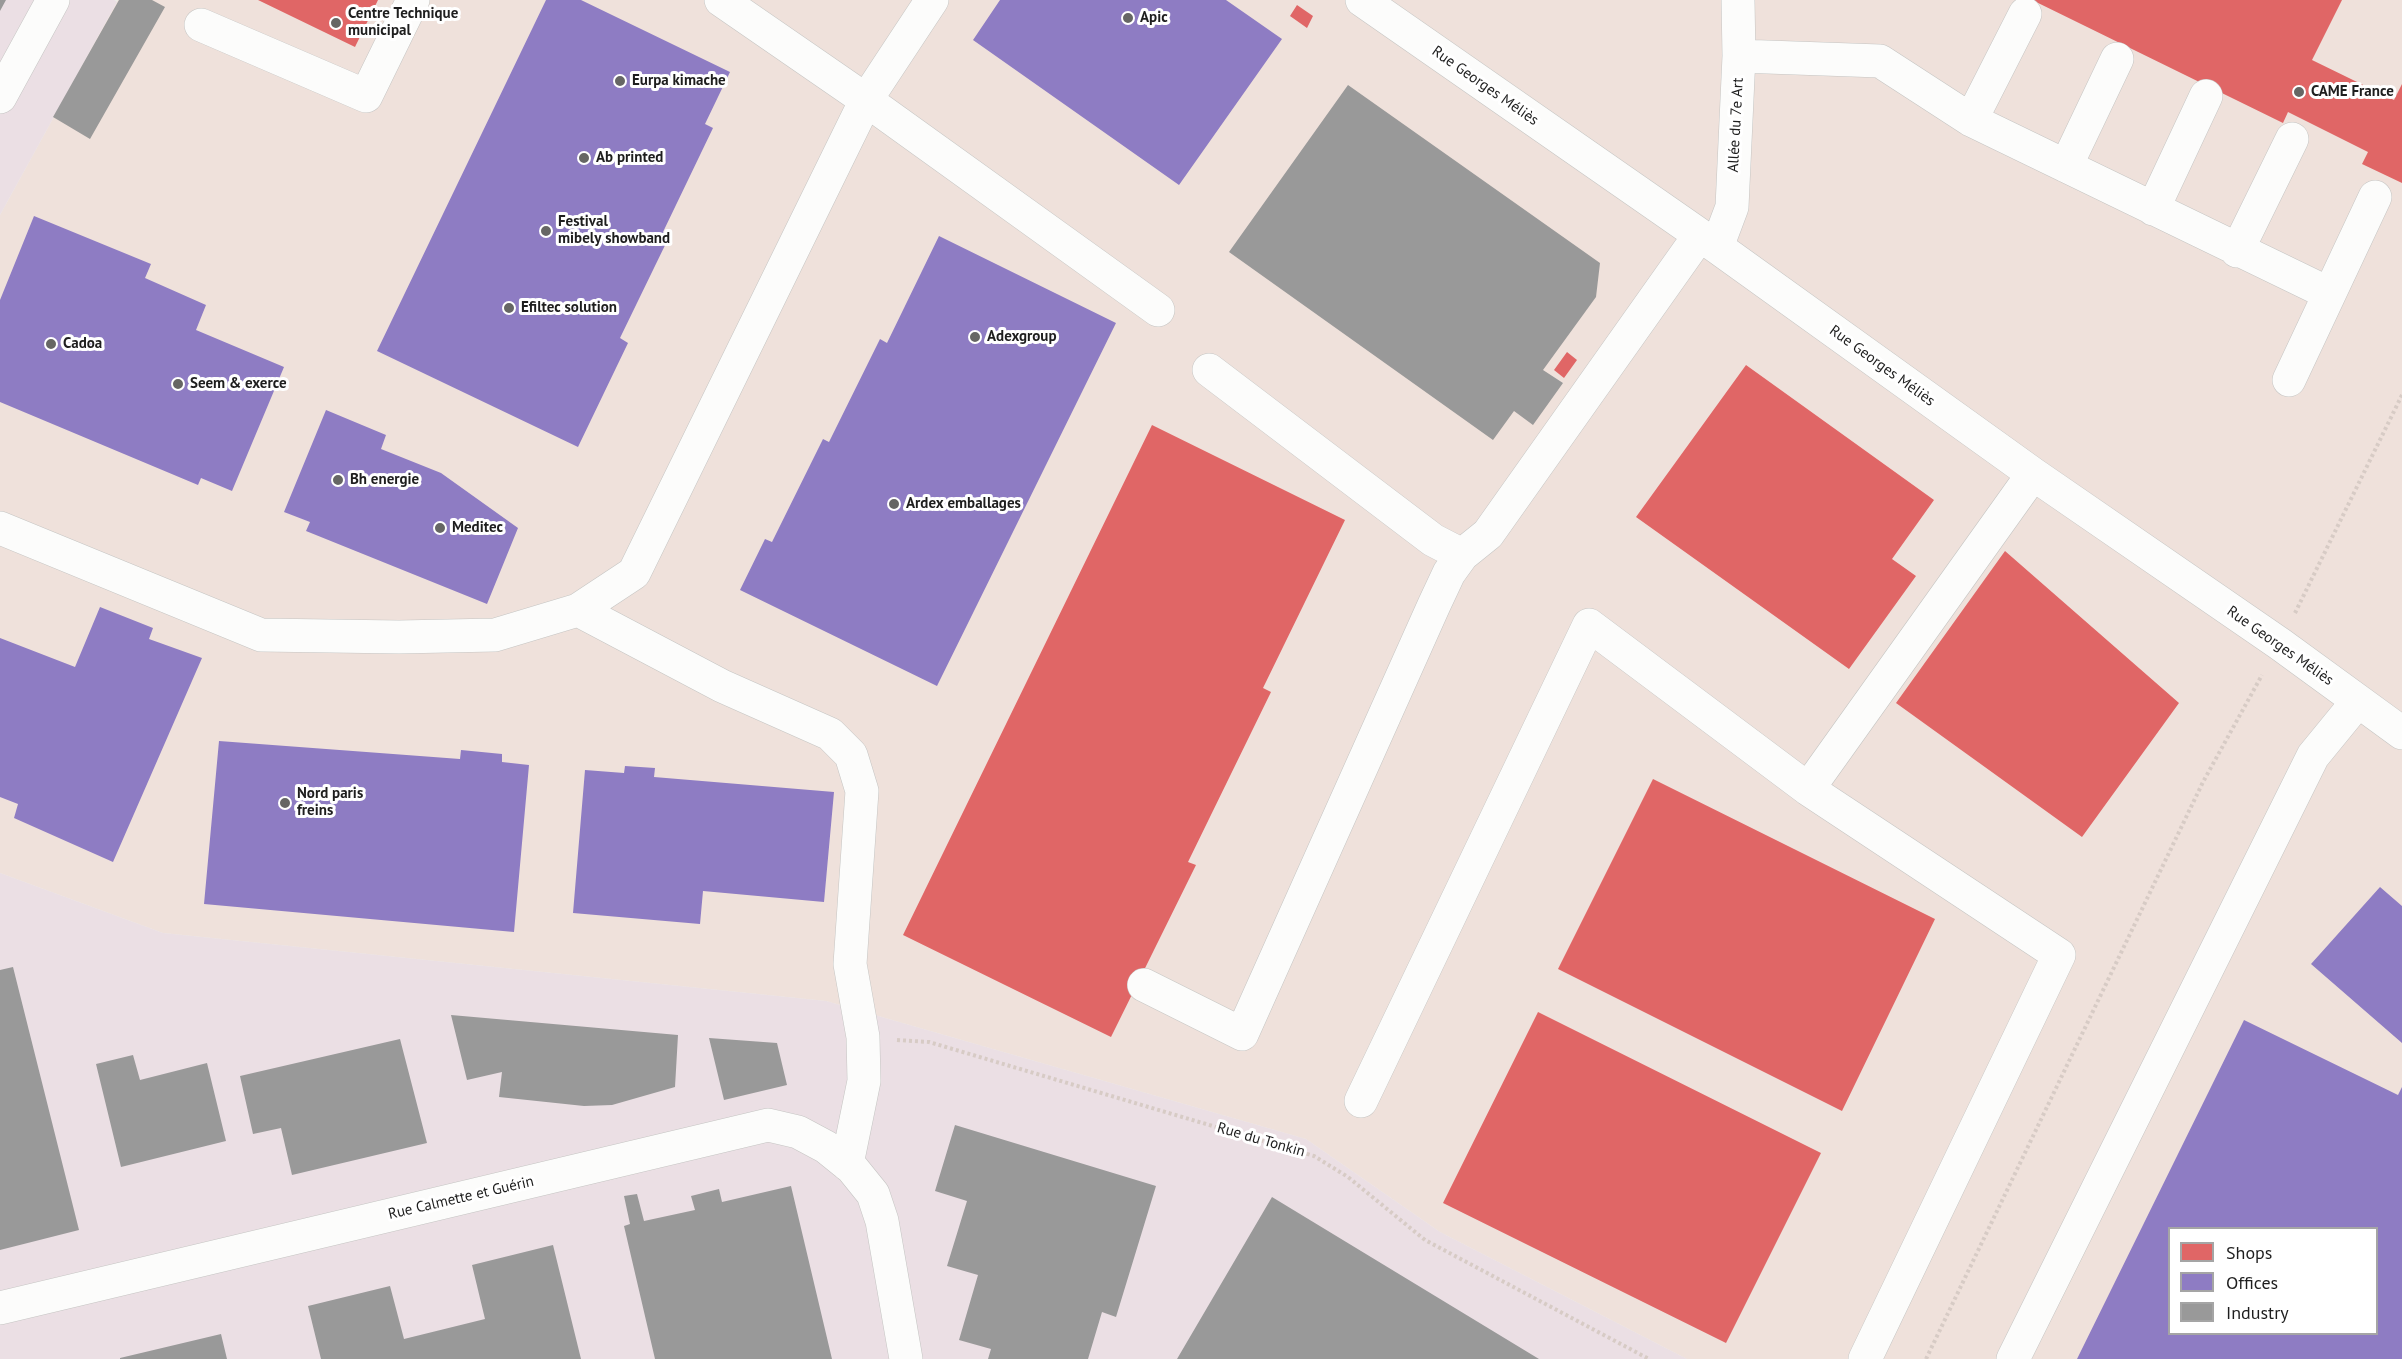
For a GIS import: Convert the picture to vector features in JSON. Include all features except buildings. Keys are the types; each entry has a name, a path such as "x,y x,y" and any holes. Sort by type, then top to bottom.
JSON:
{"street":[{"path":"0,97 53,0"},
{"path":"201,25 366,96 413,0"},
{"path":"721,0 866,100 1158,309"},
{"path":"0,528 261,635 399,637 495,635 578,610 634,573 866,100 932,0"},
{"name":"Rue Georges Méliès","path":"1362,0 1708,242 2033,474 2280,644 2402,733"},
{"name":"Allée du 7e Art","path":"1144,985 1242,1034 1449,573 1462,555 1488,534 1732,207 1739,56 1738,0"},
{"path":"1971,120 2025,14"},
{"path":"1739,56 1880,61 1971,120 2237,251 2328,293"},
{"path":"2066,166 2117,59"},
{"path":"2153,209 2206,96"},
{"path":"2237,251 2292,139"},
{"path":"2289,380 2375,197"},
{"path":"1209,370 1434,540 1462,555"},
{"path":"1808,789 2033,474"},
{"path":"578,610 722,686 830,734 851,755 862,791 850,964 863,1037 864,1081 847,1164"},
{"path":"1361,1101 1590,625 1808,789 2059,955 1865,1359"},
{"path":"2013,1359 2313,756 2358,701"},
{"name":"Rue Calmette et Guérin","path":"0,1308 768,1125 798,1132 826,1147 847,1164 873,1194 882,1221 906,1359"}],"path":[{"path":"1926,1359 2203,782 2280,644 2402,395"},
{"name":"Rue du Tonkin","path":"863,1037 929,1042 1314,1156 1348,1177 1425,1240 1649,1359"}],"shaded area":[{"path":"0,0 114,0 117,2 0,215"},
{"path":"118,0 2402,0 2402,1359 1687,1359 1440,1232 1306,1139 826,1001 163,933 0,873 0,215"},
{"path":"0,873 163,933 826,1001 1306,1139 1440,1232 1687,1359 0,1359"}],"place":[{"name":"Apic","path":"1128,18"},
{"name":"Centre Technique municipal","path":"336,23"},
{"name":"Eurpa kimache","path":"620,81"},
{"name":"CAME France","path":"2299,92"},
{"name":"Ab printed","path":"584,158"},
{"name":"Festival mibely showband","path":"546,231"},
{"name":"Efiltec solution","path":"509,308"},
{"name":"Adexgroup","path":"975,337"},
{"name":"Cadoa","path":"51,344"},
{"name":"Seem & exerce","path":"178,384"},
{"name":"Bh energie","path":"338,480"},
{"name":"Ardex emballages","path":"894,504"},
{"name":"Meditec","path":"440,528"},
{"name":"Nord paris freins","path":"285,803"}]}
